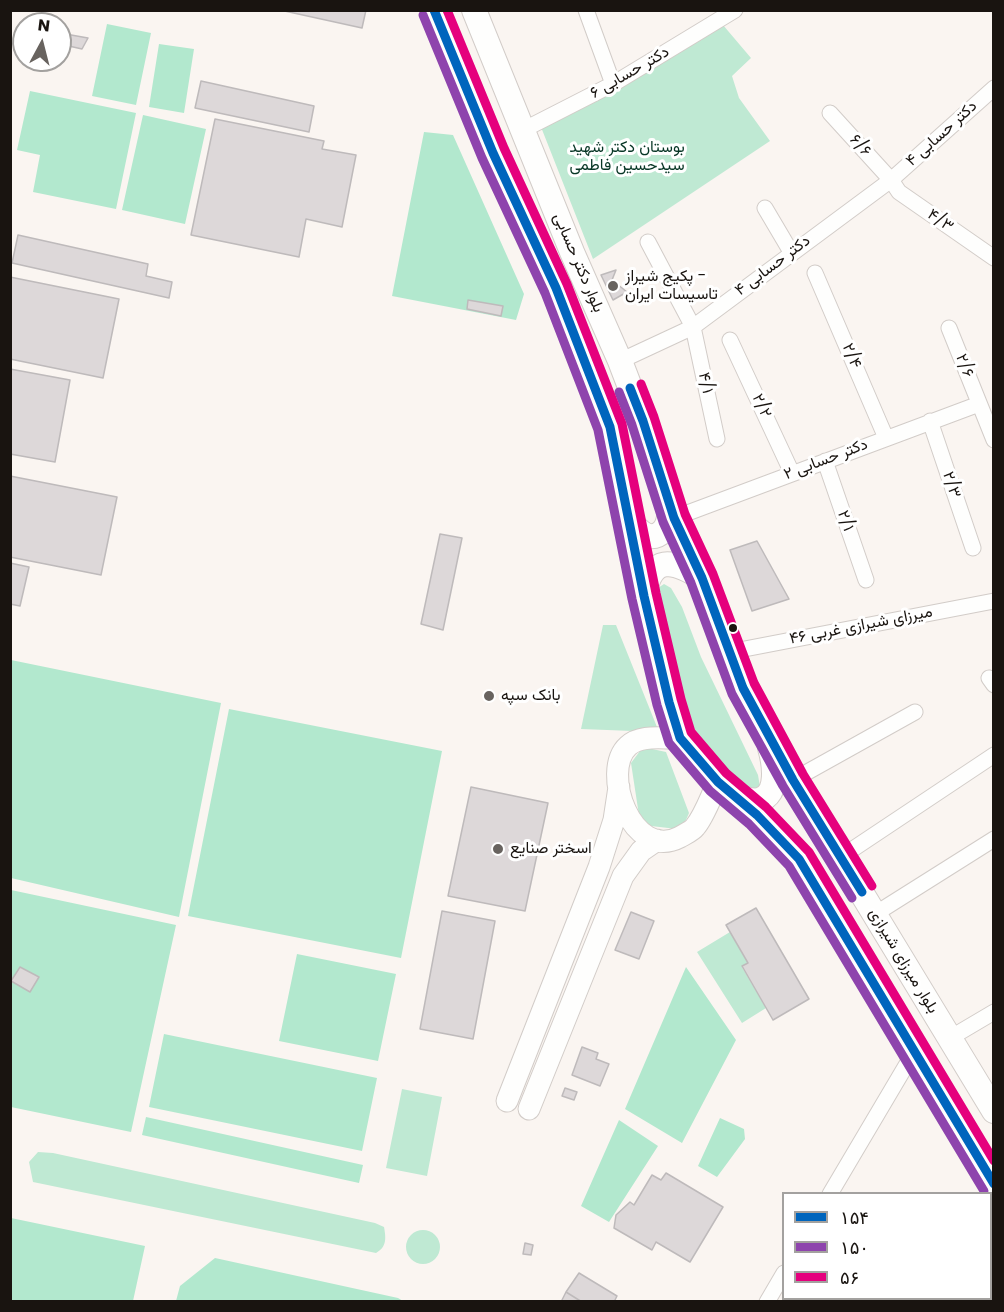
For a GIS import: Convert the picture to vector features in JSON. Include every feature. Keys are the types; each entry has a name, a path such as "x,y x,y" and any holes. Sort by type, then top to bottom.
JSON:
{"main road":[{"name":"بلوار دکتر حسابی","path":"434,10 493,153 556,288 610,427 644,596 669,702 681,738"},
{"name":"بلوار دکتر حسابی","path":"474,10 572,252 620,361 643,421 673,513 702,578 743,688 761,724"},
{"path":"601,403 631,391"},
{"path":"626,513 638,531 646,535 661,533 673,513"},
{"path":"644,596 650,575 660,567 675,564 702,578"},
{"path":"724,787 748,800 759,800 767,796 774,780 774,762 761,724"},
{"name":"بلوار میرزای شیرازی","path":"761,724 993,1111"},
{"path":"681,738 724,787 757,816 799,859 993,1185"}],"street":[{"path":"586,10 614,84"},
{"name":"۶ دکتر حسابی","path":"523,130 614,84 735,10"},
{"name":"۴ دکتر حسابی","path":"891,180 993,88"},
{"name":"۶/۶","path":"830,112 891,180"},
{"name":"دکتر حسابی ۴","path":"620,361 693,327 791,252 891,180"},
{"name":"۴/۳","path":"891,180 899,192 993,258"},
{"path":"765,208 791,252"},
{"name":"۴/۱","path":"648,242 693,327 717,439"},
{"name":"۲/۴","path":"815,273 886,438"},
{"name":"۲/۶","path":"949,328 993,440"},
{"name":"۲/۲","path":"730,340 792,473"},
{"name":"دکتر حسابی ۲","path":"673,513 792,473 979,404"},
{"name":"۲/۳","path":"930,421 972,548"},
{"name":"۲/۱","path":"825,461 866,580"},
{"name":"میرزای شیرازی غربی ۴۶","path":"729,652 993,601"},
{"path":"793,780 915,712"},
{"path":"681,738 639,739 626,747 618,764 619,787 623,806 633,826 650,839 670,842 694,829 724,787"},
{"path":"841,857 993,755"},
{"path":"507,1101 599,867 614,820 619,787"},
{"path":"875,914 993,839"},
{"path":"529,1109 623,876 641,851 657,840"},
{"path":"950,1038 993,1012"},
{"path":"831,1192 914,1052"},
{"path":"766,1302 782,1275"}],"green space":[{"path":"107,24 151,33 136,105 92,96"},
{"name":"بوستان دکتر شهید سیدحسین فاطمی","path":"723,25 751,58 732,76 739,98 770,141 593,259 541,127"},
{"path":"159,44 194,49 184,113 149,107"},
{"path":"30,91 136,113 116,209 33,192 40,155 17,150"},
{"path":"143,115 206,129 185,224 122,210"},
{"path":"424,132 453,135 524,294 516,320 392,296"},
{"path":"664,584 671,588 682,607 701,657 758,775 760,787 752,791 719,770 691,739 655,597 658,588"},
{"path":"603,625 616,625 659,732 581,729"},
{"path":"11,660 221,703 179,917 11,878"},
{"path":"229,709 442,751 401,958 188,916"},
{"path":"643,747 666,752 689,813 677,829 651,826 640,822 631,763"},
{"path":"11,890 176,925 131,1132 11,1107"},
{"path":"730,932 748,963 742,967 766,1008 742,1023 697,952"},
{"path":"297,954 396,974 378,1061 279,1041"},
{"path":"686,967 736,1040 682,1143 625,1109"},
{"path":"164,1034 377,1078 362,1151 149,1107"},
{"path":"402,1089 442,1097 427,1176 386,1168"},
{"path":"146,1117 363,1165 359,1183 142,1135"},
{"path":"720,1118 744,1129 745,1139 717,1177 698,1166"},
{"path":"619,1120 658,1146 609,1222 581,1206"},
{"path":"38,1152 53,1153 375,1223 384,1227 385,1242 376,1253 33,1182 29,1162"},
{"path":"11,1218 145,1246 133,1301 11,1301"},
{"path":"423,1230 435,1235 440,1247 435,1259 423,1264 411,1259 406,1247 411,1235"},
{"path":"215,1258 398,1298 403,1301 176,1301 180,1286"}],"building":[{"path":"280,10 366,10 362,28"},
{"path":"72,35 88,38 82,49 72,47"},
{"path":"201,81 314,106 309,132 195,108"},
{"path":"215,119 324,141 322,149 356,155 342,227 306,219 299,257 191,235"},
{"path":"18,235 148,264 146,276 172,282 169,298 12,263"},
{"name":"پکیج شیراز - تاسیسات ایران","path":"616,270 612,280 627,292 613,300 601,275"},
{"path":"10,277 119,299 103,378 10,359"},
{"path":"468,300 503,306 501,316 467,309"},
{"path":"10,369 70,380 55,462 10,454"},
{"path":"10,476 117,497 101,575 10,557"},
{"path":"440,534 462,538 443,630 421,624"},
{"path":"757,541 789,599 752,611 730,550"},
{"path":"10,563 29,567 20,606 10,604"},
{"name":"اسختر صنایع","path":"471,787 548,803 525,911 448,896"},
{"path":"756,908 809,999 773,1020 742,966 748,963 726,925"},
{"path":"442,911 495,921 473,1039 420,1029"},
{"path":"631,912 654,921 639,959 615,950"},
{"path":"20,967 39,977 30,992 11,981"},
{"path":"582,1047 598,1053 596,1059 609,1064 600,1086 572,1075"},
{"path":"565,1088 577,1092 574,1100 562,1096"},
{"path":"666,1173 723,1207 690,1262 656,1242 652,1250 614,1228 616,1215 630,1202 634,1205 652,1175 661,1180"},
{"path":"525,1243 533,1245 531,1255 523,1254"},
{"path":"992,1272 994,1275 994,1302 880,1302 882,1300 992,1300"},
{"path":"579,1273 617,1296 614,1302 582,1302 566,1292"},
{"path":"566,1292 582,1302 561,1302"}],"transit line":[{"name":"۱۵۴","path":"434,10 493,153 556,288 610,427 644,596 669,702 680,738 718,782 757,815 799,859 994,1184"},
{"name":"۵۶","path":"447,10 504,148 567,284 622,424 656,593 691,732 726,773 766,807 809,852 994,1161"},
{"name":"۱۵۰","path":"423,15 482,158 545,293 598,430 632,599 657,705 669,743 710,791 749,824 789,866 984,1191"},
{"name":"۵۶","path":"641,384 685,514 713,574 754,683 803,774 872,886"},
{"name":"۱۵۴","path":"630,388 674,518 702,578 743,688 793,780 862,892"},
{"name":"۱۵۰","path":"619,392 663,522 691,583 732,694 783,786 852,898"}],"place":[{"name":"پکیج شیراز - تاسیسات ایران","path":"613,286"},
{"name":"بانک سپه","path":"489,696"},
{"name":"اسختر صنایع","path":"498,849"}]}
